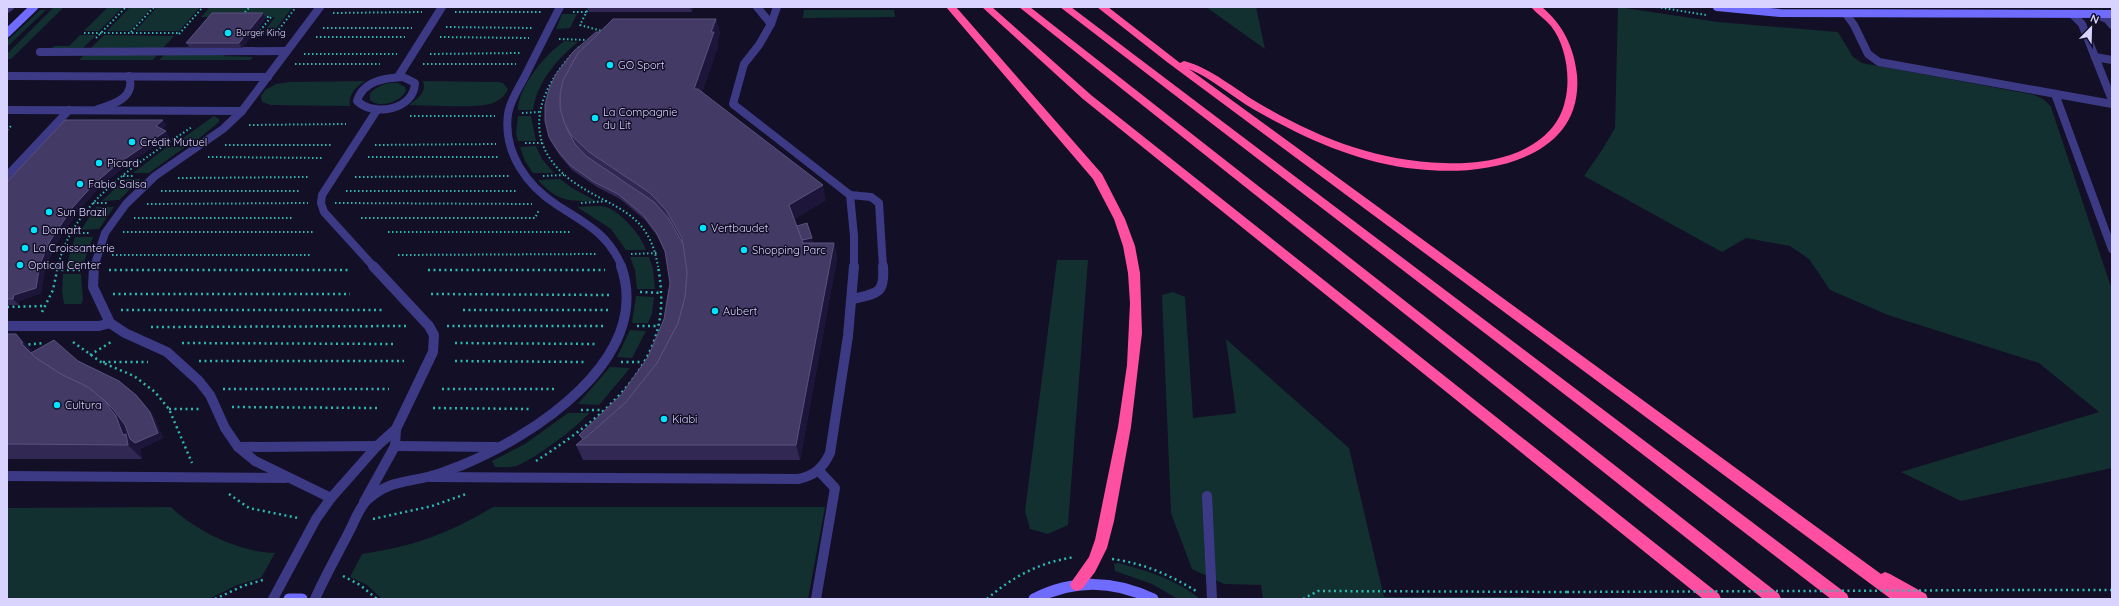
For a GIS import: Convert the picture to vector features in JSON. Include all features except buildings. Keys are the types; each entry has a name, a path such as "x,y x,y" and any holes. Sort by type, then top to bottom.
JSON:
{"highway":[{"path":"951,7 1098,177 1114,208 1129,246 1135,282 1136,324 1127,415 1106,526 1096,557 1077,584"},
{"path":"987,7 1087,97 1714,599"},
{"path":"1024,7 1774,599"},
{"path":"1065,7 1842,599"},
{"path":"1102,7 1170,60 1902,599"},
{"path":"1170,60 1197,69 1273,118 1311,136 1355,153 1403,165 1438,168 1476,166 1510,160 1530,152 1555,133 1568,113 1572,94 1570,70 1563,38 1554,24 1536,7"},
{"path":"1856,565 1921,599"}],"street":[{"path":"7,33 34,7"},
{"path":"1717,7 1780,13 2112,14"},
{"path":"7,76 268,77"},
{"path":"7,110 242,111"},
{"path":"1034,599 1043,594 1077,584 1111,584 1144,593 1153,599"},
{"path":"289,599 302,599"}],"lane":[{"path":"7,10 10,7"},
{"path":"320,7 242,111 223,129 155,176 126,204 104,233 93,270 93,287 110,323 125,333 167,352 199,381 218,408 225,428 238,447 255,461 331,498"},
{"path":"398,77 442,7"},
{"path":"430,477 457,467 500,447 532,430 561,409 590,380 603,362 623,326 627,292 625,276 618,254 604,236 588,223 554,204 530,184 524,176 508,144 508,114 515,94 560,7"},
{"path":"757,7 771,24"},
{"path":"777,7 771,24 759,45 744,64 733,104 850,196 871,197 879,203 884,282 876,293 853,299"},
{"path":"1846,14 1854,25 1868,54 1879,62 2112,104"},
{"path":"2072,14 2079,19 2112,100"},
{"path":"2094,14 2107,19 2112,25"},
{"path":"40,52 286,51"},
{"path":"2095,57 2112,60"},
{"path":"95,110 110,106 122,100 130,92 132,84 128,76"},
{"path":"398,77 410,79 415,82 415,93 402,104 377,110 365,109 360,106 357,101 361,91 375,81 398,77"},
{"path":"2055,94 2112,249"},
{"path":"7,176 69,110"},
{"path":"273,599 316,519 331,498 377,446 396,429 433,352 434,335 429,326 324,212 321,203 322,195 377,110"},
{"path":"364,502 400,481 430,477 798,479 807,478 819,471 830,453 853,299 856,242 850,196"},
{"path":"7,326 99,326 110,323"},
{"path":"315,599 369,490 396,446 396,429"},
{"path":"238,447 377,446"},
{"path":"396,446 500,447"},
{"path":"816,599 835,488 819,471"},
{"path":"7,476 204,476 288,478"},
{"path":"1207,496 1212,599"}],"path":[{"path":"131,32 154,7"},
{"path":"248,17 241,17 250,7"},
{"path":"589,7 580,25 602,31 597,34"},
{"path":"254,38 271,17 256,17"},
{"path":"440,27 537,28"},
{"path":"317,28 418,28"},
{"path":"84,33 180,33"},
{"path":"258,34 277,33"},
{"path":"297,37 412,38"},
{"path":"434,37 587,40"},
{"path":"535,462 587,426 618,394 643,362 659,326 662,293 657,253 648,235 638,222 625,211 610,201 583,188 565,175 545,150 540,137 538,122 540,104 548,85 559,67 592,37"},
{"path":"423,54 525,53"},
{"path":"303,54 401,54 398,59"},
{"path":"289,64 387,64"},
{"path":"417,64 516,64"},
{"path":"39,327 43,306 53,290 56,270 71,233 92,203 122,176 192,127 208,110"},
{"path":"408,116 490,116 508,114"},
{"path":"247,124 346,124"},
{"path":"201,144 332,145"},
{"path":"375,145 508,144"},
{"path":"207,157 324,158"},
{"path":"368,157 501,157 503,162"},
{"path":"355,177 511,176 508,172"},
{"path":"155,176 164,178 310,177"},
{"path":"156,191 300,191"},
{"path":"346,191 523,191"},
{"path":"361,218 535,218 540,206 532,200"},
{"path":"92,203 554,204 610,201"},
{"path":"133,218 292,218"},
{"path":"71,233 315,232"},
{"path":"388,232 576,232"},
{"path":"398,255 601,254 599,250"},
{"path":"618,254 657,253"},
{"path":"107,255 312,254"},
{"path":"56,270 348,270"},
{"path":"428,270 612,270"},
{"path":"431,294 610,295 627,292 662,293"},
{"path":"108,294 350,294"},
{"path":"7,307 43,306"},
{"path":"122,315 117,310 382,310"},
{"path":"463,310 614,310"},
{"path":"90,355 134,326 610,326 607,332"},
{"path":"623,326 659,326"},
{"path":"67,337 101,362 134,376 155,392 169,409 190,461 204,476 249,508 293,518 316,519"},
{"path":"181,343 395,344"},
{"path":"455,344 602,344"},
{"path":"101,362 179,362 201,360 404,361"},
{"path":"201,360 205,366"},
{"path":"455,361 603,362"},
{"path":"218,383 222,389 389,389"},
{"path":"442,389 558,389"},
{"path":"169,409 232,407 378,408"},
{"path":"433,408 561,409"},
{"path":"354,520 413,511 449,501 470,493"},
{"path":"1303,599 1318,591 1567,592 2112,590"}],"green space":[{"path":"54,7 64,7 11,59 7,59 7,54"},
{"path":"130,7 152,7 130,31 107,31"},
{"path":"157,7 200,7 179,31 135,31"},
{"path":"1206,7 1256,7 1265,49"},
{"path":"1618,7 1718,22 1838,32 1853,57 1862,63 2030,94 2044,100 2051,107 2112,290 2112,468 1961,501 1901,472 2099,412 2039,363 1888,315 1830,290 1809,259 1790,246 1746,238 1722,252 1584,176 1615,128"},
{"path":"107,8 122,8 99,31 84,31"},
{"path":"209,8 292,8 273,32 264,32 275,17 201,17"},
{"path":"40,10 46,10 7,47 7,41"},
{"path":"804,10 894,10 895,17 803,18"},
{"path":"562,14 577,14 570,28 556,29"},
{"path":"80,35 96,35 82,49 52,48 54,46 69,46"},
{"path":"104,35 174,36 162,49 91,48"},
{"path":"565,41 578,42 563,56 543,81 535,100 533,110 518,110 519,101 523,91 534,71 558,46"},
{"path":"85,54 158,54 153,60 79,60"},
{"path":"165,54 226,54 224,56 253,57 250,60 159,60"},
{"path":"365,81 351,94 350,106 271,105 262,102 261,96 265,90 276,84 290,82"},
{"path":"423,81 498,82 503,83 508,89 500,99 486,105 409,105 418,98 424,89"},
{"path":"390,83 398,83 405,87 406,91 395,101 379,104 370,100 370,94 379,86"},
{"path":"214,116 219,119 219,122 196,141 179,141"},
{"path":"518,116 531,116 536,141 518,141 516,134"},
{"path":"536,146 542,159 554,173 533,173 525,161 520,147"},
{"path":"167,147 185,147 149,173 133,173"},
{"path":"125,179 141,179 119,200 102,201"},
{"path":"560,179 572,188 596,201 564,199 552,193 538,180"},
{"path":"599,206 612,209 618,213 635,231 644,244 646,250 626,250 611,229 577,207"},
{"path":"96,207 114,207 99,229 81,230"},
{"path":"75,237 93,237 83,265 66,267"},
{"path":"630,257 649,257 653,269 655,289 637,289 635,270"},
{"path":"1057,260 1088,260 1068,525 1048,534 1030,529 1025,511"},
{"path":"63,274 81,274 83,300 81,304 64,304 62,292"},
{"path":"1173,292 1185,297 1193,418 1236,413 1226,339 1349,448 1384,597 1527,597 1528,599 1263,599 1261,585 1224,584 1192,569 1171,513 1162,295"},
{"path":"636,296 654,297 652,314 648,323 632,323"},
{"path":"630,330 646,331 632,358 617,357"},
{"path":"610,367 630,368 599,405 578,404"},
{"path":"568,413 589,413 566,434 523,463 514,467 495,467 492,461 525,444"},
{"path":"171,507 181,516 205,532 219,539 247,549 275,553 261,578 237,585 209,599 7,599 7,508"},
{"path":"493,507 825,507 808,599 382,599 367,585 350,577 362,554 398,547 430,538 461,525"},
{"path":"1118,563 1161,576 1182,586 1200,599 1178,599 1152,584 1115,571 1114,564"}],"place":[{"name":"Burger King","path":"228,33"},
{"name":"GO Sport","path":"610,65"},
{"name":"La Compagnie du Lit","path":"595,118"},
{"name":"Crédit Mutuel","path":"132,142"},
{"name":"Picard","path":"99,163"},
{"name":"Fabio Salsa","path":"80,184"},
{"name":"Sun Brazil","path":"49,212"},
{"name":"Vertbaudet","path":"703,228"},
{"name":"Damart","path":"34,230"},
{"name":"La Croissanterie","path":"25,248"},
{"name":"Shopping Parc","path":"744,250"},
{"name":"Optical Center","path":"20,265"},
{"name":"Aubert","path":"715,311"},
{"name":"Cultura","path":"57,405"},
{"name":"Kiabi","path":"664,419"}]}
